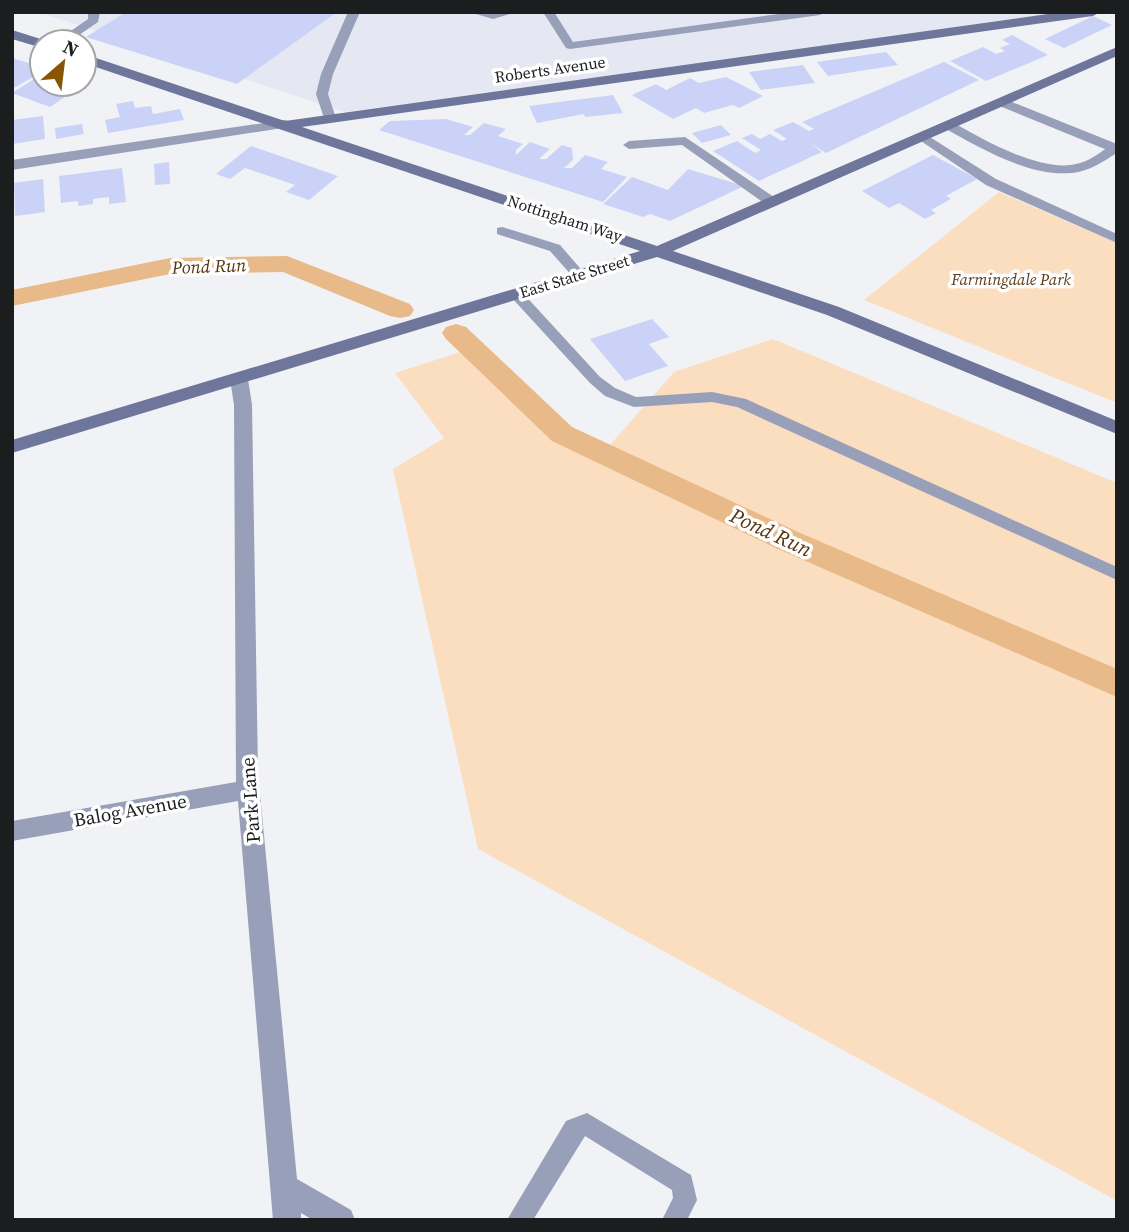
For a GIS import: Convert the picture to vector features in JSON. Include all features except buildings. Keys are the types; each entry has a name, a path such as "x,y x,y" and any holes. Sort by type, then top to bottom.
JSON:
{"street":[{"name":"Roberts Avenue","path":"12,165 284,124 1093,12"},
{"name":"East State Street","path":"12,447 662,250 1117,51"},
{"name":"Nottingham Way","path":"98,63 662,250 890,333 1117,428"},
{"path":"1002,102 1115,149"},
{"name":"Park Lane","path":"239,379 243,405 248,789 288,1220"},
{"name":"Balog Avenue","path":"12,831 248,789"},
{"path":"285,1188 341,1220"}],"lane":[{"path":"82,28 94,20 94,12"},
{"path":"330,118 322,94 324,84 354,12"},
{"path":"474,12 494,16 512,12"},
{"path":"548,12 570,47 820,12"},
{"path":"948,125 1003,155 1069,169 1086,167 1115,149"},
{"path":"922,136 991,182 1117,239"},
{"path":"629,145 685,141 772,202"},
{"path":"502,231 555,248 579,275"},
{"path":"516,294 595,380 610,392 634,402 712,397 741,403 1117,574"},
{"path":"519,1220 574,1129 587,1125 683,1182 685,1200 674,1220"}],"shaded area":[{"path":"38,12 1089,12 345,112 98,32 98,28 87,28"}],"green space":[{"name":"Farmingdale Park","path":"999,192 1117,243 1117,403 864,300"},
{"path":"773,339 1117,483 1117,1201 478,849 393,469 444,438 395,373 476,347 596,461 674,372"}],"waterway":[{"name":"Pond Run","path":"12,298 170,266 287,264 400,310"},
{"name":"Pond Run","path":"456,333 562,434 787,540 1117,684"}]}
